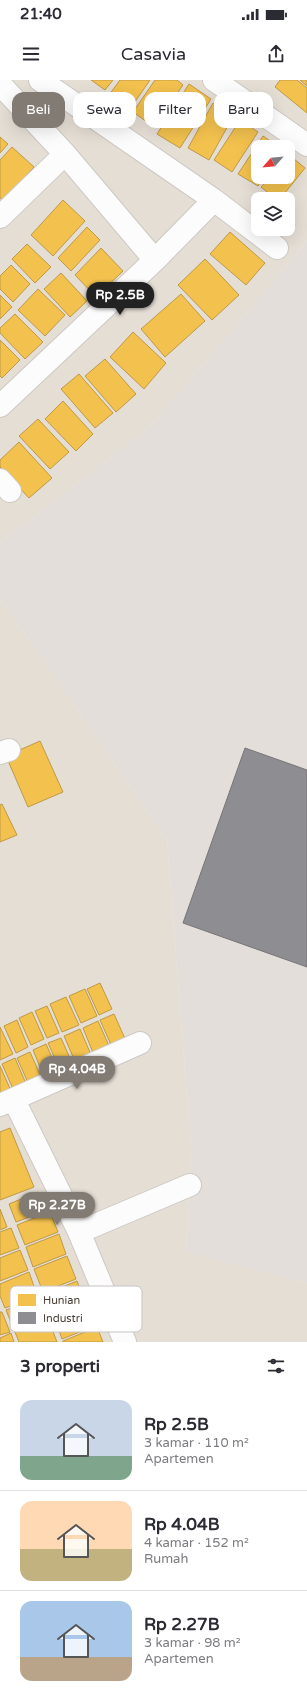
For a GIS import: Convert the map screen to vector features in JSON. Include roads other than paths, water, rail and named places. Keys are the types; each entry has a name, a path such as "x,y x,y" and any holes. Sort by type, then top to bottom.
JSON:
{"street":[{"path":"40,80 214,200 277,248"},
{"path":"218,81 307,145"},
{"path":"0,84 65,154 155,260"},
{"path":"0,217 65,154"},
{"path":"0,406 155,260 214,200"},
{"path":"101,1286 78,1232 7,1102 140,1043"},
{"path":"78,1232 190,1185"},
{"path":"121,1332 125,1342"}]}
